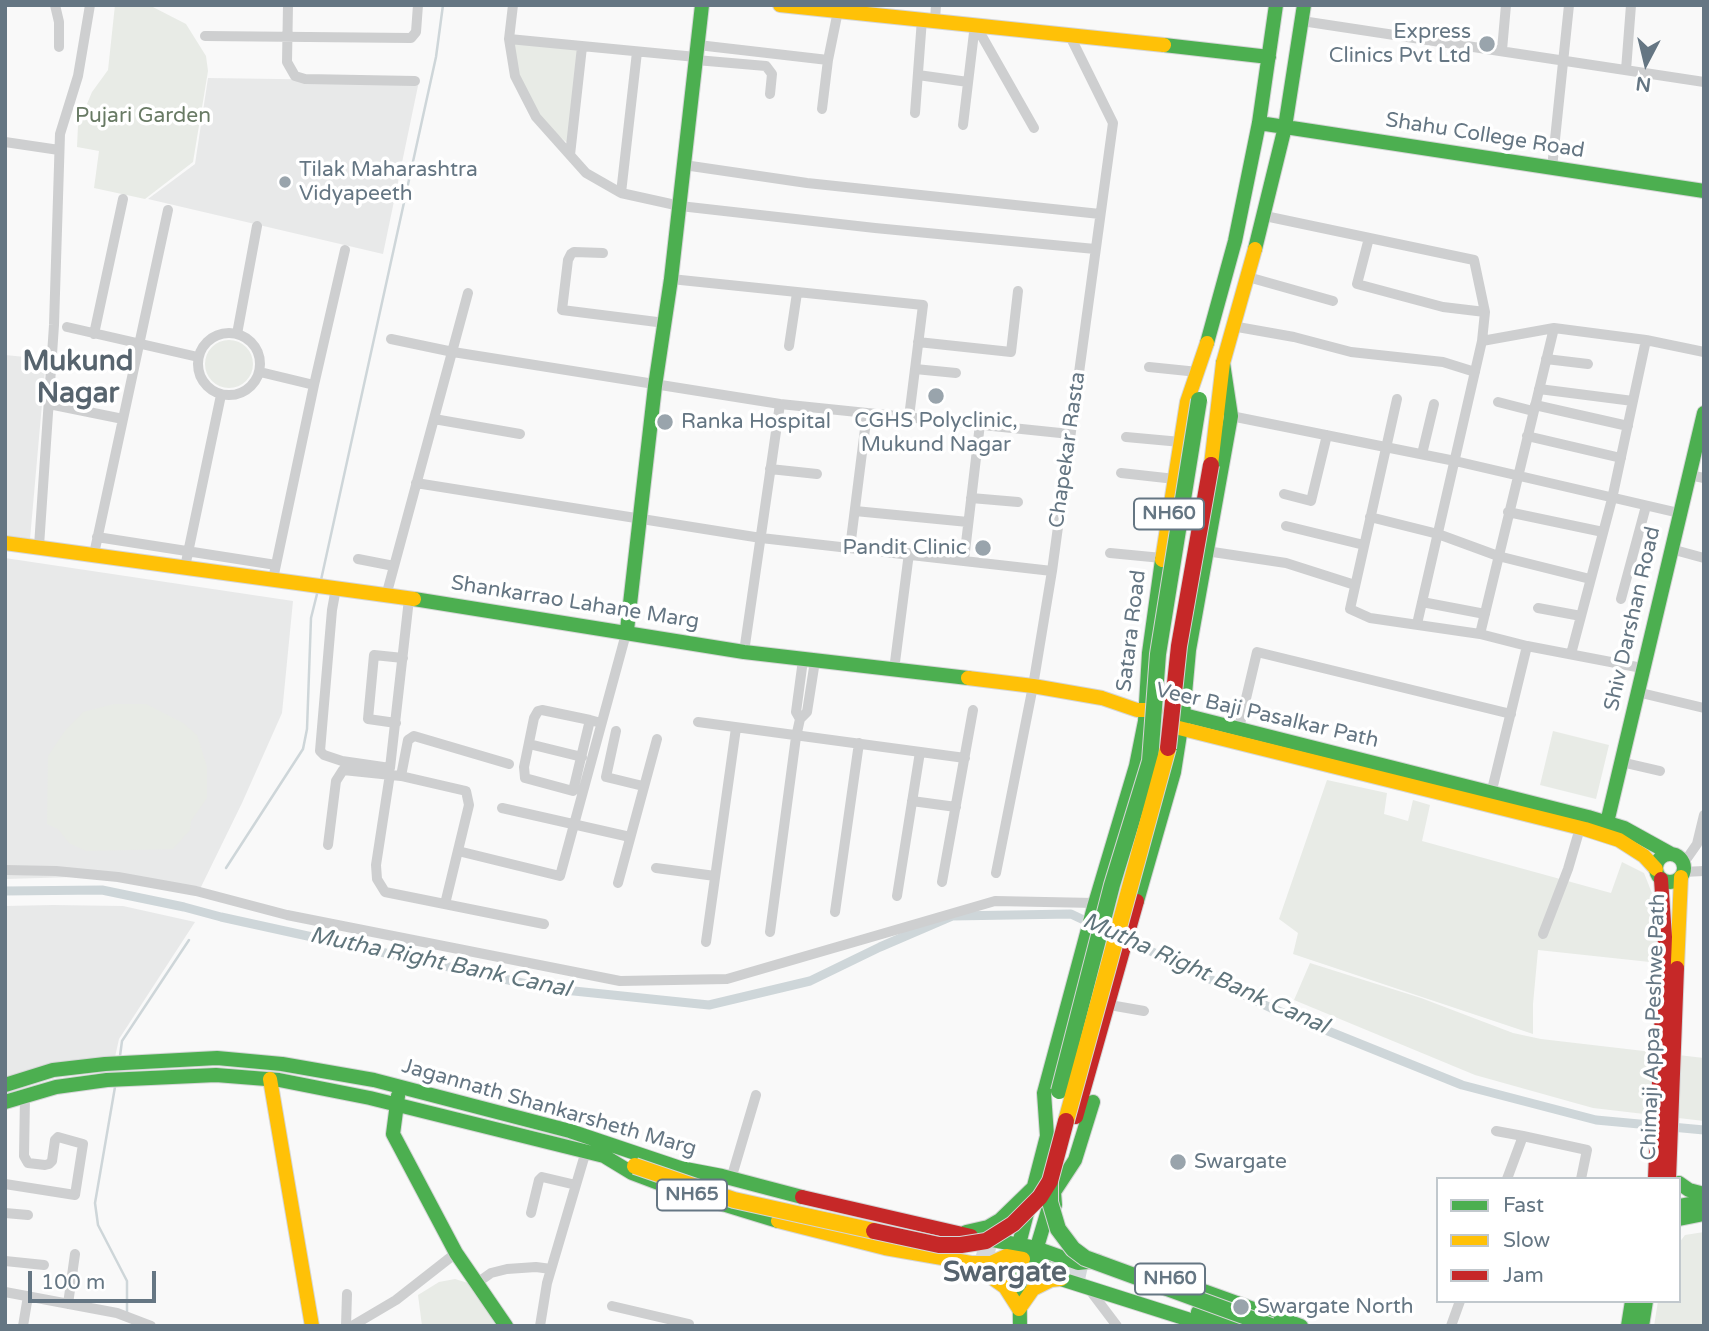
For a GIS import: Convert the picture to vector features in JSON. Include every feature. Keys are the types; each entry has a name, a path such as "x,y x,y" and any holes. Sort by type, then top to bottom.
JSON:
{"main road":[{"path":"627,631 702,5"},
{"path":"780,5 931,15 975,24 1269,57"},
{"name":"Satara Road","path":"1047,1186 1044,1094 1084,940 1136,766 1162,558 1187,402 1205,352 1235,241 1259,123 1276,5"},
{"path":"604,1156 760,1207 939,1245 986,1241 1006,1230 1032,1207 1047,1186 1167,754 1179,646 1211,465 1223,363 1265,216 1285,127 1303,13"},
{"name":"Shahu College Road","path":"1259,123 1704,191"},
{"path":"1047,1122 1059,1091 1112,885 1150,761 1158,654 1205,352"},
{"name":"Satara Road","path":"1027,1253 1047,1186 1109,1007 1174,772 1189,650 1231,416 1223,363"},
{"name":"Shiv Darshan Road","path":"1605,829 1679,513 1696,476 1702,424"},
{"name":"Shankarrao Lahane Marg","path":"5,542 93,554 186,559 274,572 305,583 627,631 744,652 1033,686 1102,698 1142,713"},
{"name":"Veer Baji Pasalkar Path","path":"1142,713 1605,829 1644,856 1658,874"},
{"name":"Veer Baji Pasalkar Path","path":"1182,721 1239,728 1490,799 1580,828 1624,828 1681,867"},
{"path":"1659,859 1681,867 1671,882 1658,874 1659,859"},
{"name":"Chimaji Appa Peshwe Path","path":"1667,1049 1681,867"},
{"name":"Chimaji Appa Peshwe Path","path":"1658,874 1665,937 1668,1175"},
{"name":"Jagannath Shankarsheth Marg","path":"5,1102 56,1087 95,1082 132,1070 217,1058 254,1060 374,1080 570,1130 680,1168 960,1234 1027,1253"},
{"name":"Jagannath Shankarsheth Marg","path":"5,1084 53,1070 92,1065 270,1079 396,1105 586,1151 604,1156 632,1173 677,1191 743,1212 884,1248 974,1257 991,1263 1006,1256 1027,1253"},
{"path":"270,1079 312,1326"},
{"path":"400,1088 393,1134 456,1253 506,1326"},
{"path":"680,1168 750,1193 974,1257 1005,1287 1020,1317"},
{"path":"1681,1184 1689,1190 1704,1194"},
{"path":"960,1234 988,1227 1047,1186"},
{"path":"1047,1186 1065,1235 1078,1251 1098,1261"},
{"path":"1047,1186 1058,1229 1073,1249 1084,1258 1271,1326"},
{"path":"1681,1206 1704,1200"},
{"path":"1681,1219 1704,1214"},
{"name":"NH60","path":"1027,1253 1079,1263 1098,1261 1172,1280 1301,1326"},
{"name":"NH60","path":"1027,1253 1061,1279 1089,1282 1209,1326"},
{"name":"NH60","path":"1020,1317 1027,1253"},
{"path":"1020,1317 1033,1289 1042,1283 1061,1279"},
{"path":"1089,1282 1238,1326"},
{"path":"1628,1326 1632,1303"},
{"path":"1642,1326 1646,1303"}],"street":[{"path":"55,5 59,22 59,47"},
{"path":"38,546 57,273 60,134 85,46 90,5"},
{"path":"288,5 287,62 295,76 305,79 415,81"},
{"path":"205,36 411,38 416,32 418,5"},
{"path":"513,5 509,39 515,76 536,117 586,173 621,193 680,206 1095,249"},
{"path":"1502,50 1506,5"},
{"path":"1552,168 1569,5"},
{"path":"1626,69 1631,5"},
{"path":"822,109 828,60 839,8"},
{"path":"1303,13 1502,50 1704,82"},
{"path":"915,113 918,75 931,15"},
{"path":"963,125 975,24"},
{"path":"975,24 1034,128"},
{"name":"Chapekar Rasta","path":"996,873 1033,686 1052,571 1112,123 1069,34"},
{"path":"509,39 637,52 828,60"},
{"path":"570,155 582,47"},
{"path":"621,193 637,52"},
{"path":"697,54 766,66 772,74 770,93"},
{"path":"918,75 968,82"},
{"path":"5,142 59,150"},
{"path":"684,164 807,183 1100,214"},
{"path":"94,334 122,200"},
{"path":"93,554 168,210"},
{"path":"1265,216 1474,260 1485,312 1482,341 1417,624"},
{"path":"237,334 257,226"},
{"path":"1369,238 1357,284 1443,307 1485,312"},
{"path":"274,572 345,250"},
{"path":"603,253 571,254 562,310 665,323"},
{"path":"1248,276 1333,301"},
{"path":"671,279 923,306 909,417"},
{"path":"918,342 1011,352 1018,291"},
{"path":"386,596 468,293"},
{"path":"789,346 797,293"},
{"path":"1232,326 1294,337 1352,352 1443,362 1475,372"},
{"path":"66,327 198,357"},
{"path":"1482,341 1554,328 1646,340 1704,352"},
{"path":"1480,634 1554,328"},
{"path":"225,333 237,334 248,339 256,348 260,372 254,383 245,391 234,396 221,395 210,390 202,380 198,357 213,337 225,333"},
{"path":"391,339 655,386 780,404 1070,434"},
{"path":"1571,654 1612,499 1646,340"},
{"path":"1546,359 1588,364"},
{"path":"1149,368 1198,372"},
{"path":"915,369 956,373"},
{"path":"260,372 314,385"},
{"path":"1539,389 1633,401"},
{"path":"97,537 186,559 221,395"},
{"path":"1397,399 1350,609 1370,618 1480,634 1642,668"},
{"path":"1499,402 1628,426"},
{"path":"49,404 123,419"},
{"path":"744,652 780,404"},
{"path":"1422,454 1434,404"},
{"path":"850,548 867,413"},
{"path":"1231,416 1387,446 1679,513"},
{"path":"434,419 520,434"},
{"path":"964,560 980,425"},
{"path":"1284,494 1311,501 1327,435"},
{"path":"1527,436 1621,458"},
{"path":"1126,437 1181,442"},
{"path":"770,469 817,474"},
{"path":"1121,473 1175,480"},
{"path":"416,483 761,538 1052,571"},
{"path":"971,498 1018,502"},
{"path":"1622,599 1646,506"},
{"path":"855,511 968,522"},
{"path":"1508,512 1603,532"},
{"path":"1370,517 1438,534 1498,556 1590,579"},
{"path":"1286,526 1364,545"},
{"path":"1671,549 1704,558"},
{"path":"1206,551 1286,563 1355,585"},
{"path":"894,670 909,553"},
{"path":"1110,553 1162,558"},
{"path":"358,559 394,566"},
{"path":"336,588 320,751 342,761 390,768 410,599"},
{"path":"1422,602 1485,614"},
{"path":"1538,608 1581,615"},
{"path":"596,721 538,710 529,744 525,778 573,791 582,757 596,721 627,631"},
{"path":"1490,799 1527,646"},
{"path":"1239,728 1257,652 1511,714"},
{"path":"396,723 368,719 374,655 403,658"},
{"path":"770,932 796,737 800,719 807,712 809,660"},
{"path":"1636,692 1704,708"},
{"path":"942,882 973,710"},
{"path":"458,851 560,876 596,721"},
{"path":"698,722 965,758"},
{"path":"706,942 736,728"},
{"path":"616,731 606,777 643,786"},
{"path":"509,764 414,737 408,740 396,775 376,865 377,879 385,892 391,895 544,925"},
{"path":"618,883 657,739"},
{"path":"835,912 859,743"},
{"path":"529,744 582,757"},
{"path":"897,897 920,752"},
{"path":"1621,762 1660,771"},
{"path":"328,845 336,781 340,773 348,769 396,775 466,791 469,805 445,904"},
{"path":"912,801 956,807"},
{"path":"502,808 630,837"},
{"path":"1681,867 1697,845 1704,815"},
{"path":"1543,934 1568,869 1580,828"},
{"path":"1681,867 1704,865"},
{"path":"1681,867 1704,871"},
{"path":"656,868 715,876"},
{"path":"5,870 56,871 118,877 196,891 286,915 620,981 727,979 995,901 1094,905"},
{"path":"1090,1003 1144,1011"},
{"path":"732,1179 755,1095"},
{"path":"5,1184 75,1195 83,1143 58,1137 49,1164 45,1166 28,1163 24,1156 25,1096"},
{"path":"1496,1131 1587,1150 1581,1177"},
{"path":"1508,1177 1523,1136"},
{"path":"540,1326 551,1269 586,1151"},
{"path":"531,1213 538,1180 542,1177 576,1185"},
{"path":"5,1213 28,1215"},
{"path":"352,1326 396,1300 456,1253"},
{"path":"68,1304 75,1254"},
{"path":"5,1261 44,1265"},
{"path":"477,1283 491,1273 507,1269 551,1269"},
{"path":"1089,1282 1116,1326"},
{"path":"5,1292 117,1313 151,1326"},
{"path":"346,1326 347,1294"},
{"path":"23,1326 28,1296"},
{"path":"1451,1326 1459,1303"},
{"path":"612,1306 692,1325"}],"shaded area":[{"name":"Tilak Maharashtra Vidyapeeth","path":"208,78 419,81 383,254 148,199 195,164"},
{"path":"5,355 46,359 30,539 5,536"},
{"path":"5,558 293,601 282,713 200,889 75,877 5,879"},
{"path":"5,906 123,906 195,922 119,1039 115,1057 5,1079"}],"green space":[{"name":"Pujari Garden","path":"115,5 149,5 186,24 206,56 208,71 193,162 145,199 94,188 99,151 77,147 78,125 92,92 108,70"},
{"path":"513,43 578,46 571,146 536,117 519,77"},
{"path":"229,340 246,347 253,364 246,381 229,388 212,381 205,364 212,347"},
{"path":"114,704 146,704 183,723 197,735 207,767 207,798 191,821 190,830 173,849 86,851 69,843 58,829 47,824 48,756 64,732 83,712"},
{"path":"1553,731 1609,745 1596,799 1540,785"},
{"path":"1327,780 1387,793 1384,814 1408,821 1413,800 1430,805 1422,841 1611,893 1622,862 1644,873 1659,911 1659,963 1538,950 1533,1034 1293,954 1298,933 1279,919"},
{"path":"1310,963 1421,998 1513,1033 1541,1039 1704,1058 1704,1121 1593,1108 1475,1075 1294,1000"},
{"path":"1704,1232 1704,1326 1654,1326 1658,1303 1681,1303 1681,1240 1685,1235"},
{"path":"455,1279 468,1283 497,1326 422,1326 418,1295 439,1282"}],"waterway":[{"path":"321,580 436,57 443,5"},
{"path":"226,868 303,749 307,729 311,618 318,590"},
{"name":"Mutha Right Bank Canal","path":"5,891 102,890 545,988 709,1005 810,981 952,916 1071,914 1090,923"},
{"name":"Mutha Right Bank Canal","path":"1125,939 1271,1008 1462,1085 1596,1120 1704,1130"},
{"path":"120,1056 122,1041 189,940"},
{"path":"115,1087 95,1203 98,1225 127,1281 127,1313"}],"tunnel":[{"path":"977,1251 1011,1259"},
{"path":"1042,1266 1092,1277"}],"traffic: fast":[{"path":"627,630 702,5"},
{"path":"1207,343 1235,241 1259,123 1276,5"},
{"path":"1255,249 1285,127 1304,5"},
{"path":"1164,45 1269,57"},
{"path":"1259,123 1704,191"},
{"path":"1137,901 1174,772 1189,650 1231,416 1223,363"},
{"path":"1059,1091 1112,885 1150,761 1158,654 1199,400"},
{"path":"1605,831 1704,413"},
{"path":"1020,1326 1019,1244 1047,1136 1044,1093 1094,907 1136,766 1145,721 1149,653 1162,560"},
{"path":"414,599 744,652 968,678"},
{"path":"1176,713 1588,817 1624,828 1671,854"},
{"path":"1670,854 1680,858 1684,868 1680,878 1670,882 1660,878 1656,868 1660,858 1670,854"},
{"path":"5,1085 53,1070 105,1064 217,1058 282,1064 374,1080 570,1131 680,1168 802,1197"},
{"path":"5,1102 56,1087 107,1080 216,1075 279,1080 370,1098 604,1156 632,1173 677,1190 778,1221"},
{"path":"398,1096 393,1134 456,1253 506,1326"},
{"path":"1055,1205 1054,1192 1075,1160 1093,1102"},
{"path":"1050,1181 1050,1202 1058,1229 1073,1249 1085,1258 1271,1326"},
{"path":"1681,1184 1704,1194"},
{"path":"966,1232 988,1227 1000,1220 1034,1187"},
{"path":"1034,1257 1052,1197"},
{"path":"1681,1206 1704,1201"},
{"path":"1681,1219 1704,1214"},
{"path":"971,1236 1036,1248 1078,1263 1097,1261"},
{"path":"1023,1259 1042,1264 1061,1279 1209,1326"},
{"path":"1144,1273 1173,1280 1301,1326"},
{"path":"1628,1326 1632,1303"},
{"path":"1642,1326 1646,1303"},
{"path":"1198,1312 1238,1326"}],"traffic: slow":[{"path":"780,5 1164,45"},
{"path":"1211,465 1223,363 1255,249"},
{"path":"1162,560 1187,402 1207,343"},
{"path":"5,543 414,599"},
{"path":"968,678 1102,698 1137,710 1156,710"},
{"path":"1171,726 1585,829 1619,840 1644,856 1656,869"},
{"path":"1066,1121 1168,748"},
{"path":"1677,968 1681,877"},
{"path":"270,1079 312,1326"},
{"path":"635,1166 734,1200 874,1231"},
{"path":"778,1221 885,1248 971,1263 991,1263 1006,1256 1023,1259"},
{"path":"971,1263 1005,1287 1019,1309"},
{"path":"1019,1309 1033,1289 1051,1280 1061,1279"}],"traffic: jam":[{"path":"1168,748 1179,646 1211,465"},
{"path":"1655,1177 1665,937 1661,879"},
{"path":"1076,1117 1137,901"},
{"path":"1669,1177 1677,968"},
{"path":"874,1231 939,1245 986,1241 1013,1224 1040,1197 1050,1181 1066,1121"},
{"path":"802,1197 971,1236"}],"place":[{"name":"Express Clinics Pvt Ltd","path":"1487,44"},
{"name":"Tilak Maharashtra Vidyapeeth","path":"285,182"},
{"name":"CGHS Polyclinic, Mukund Nagar","path":"936,396"},
{"name":"Ranka Hospital","path":"665,422"},
{"name":"Pandit Clinic","path":"983,548"},
{"name":"Swargate","path":"1178,1162"},
{"name":"Swargate North","path":"1241,1307"}],"district":[{"name":"Mukund Nagar","path":"78,379"},
{"name":"Swargate","path":"1005,1274"}]}
